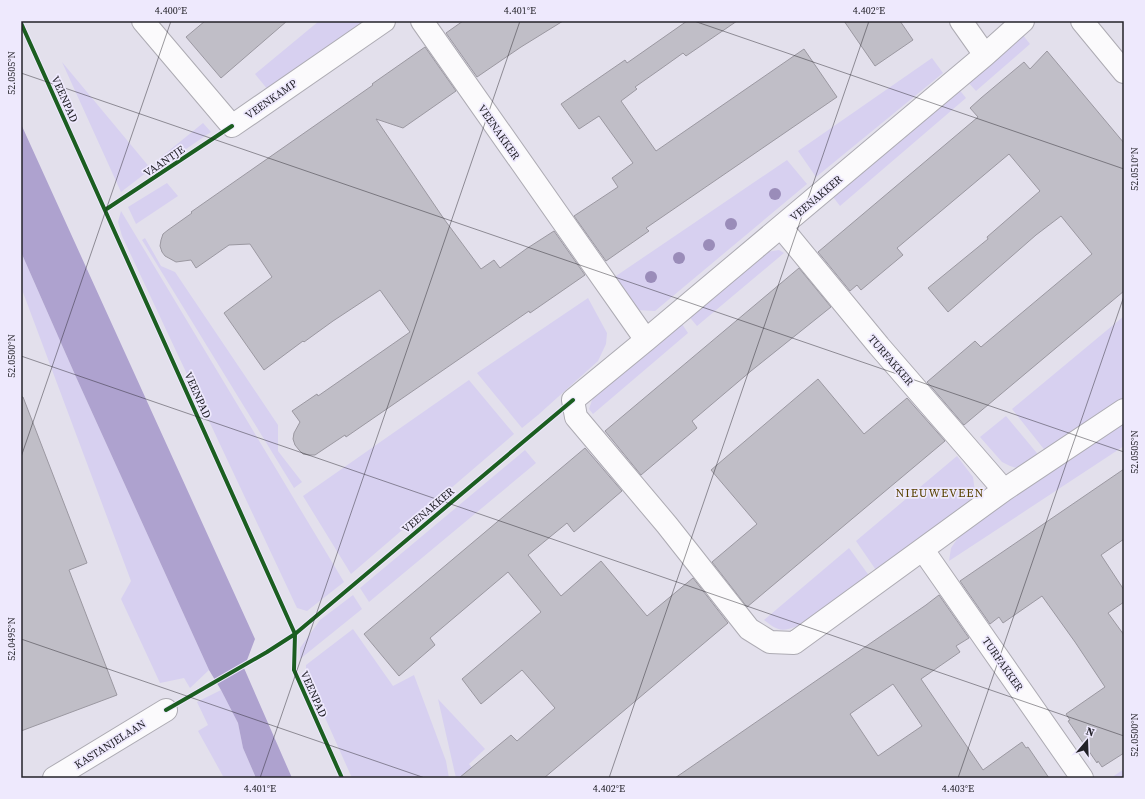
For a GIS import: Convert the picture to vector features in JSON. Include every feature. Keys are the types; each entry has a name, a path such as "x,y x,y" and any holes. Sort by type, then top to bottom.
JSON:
{"street":[{"name":"VEENKAMP","path":"143,21 232,126 384,21"},
{"name":"VEENAKKER","path":"422,21 646,340"},
{"path":"961,21 985,54"},
{"name":"VEENAKKER","path":"923,550 794,643 770,642 749,629 667,525 576,416 573,400 781,227 1023,21"},
{"path":"1082,21 1124,72"},
{"name":"TURFAKKER","path":"781,227 879,346 1004,490"},
{"path":"923,550 1004,490 1124,410"},
{"name":"TURFAKKER","path":"923,550 1082,778"},
{"name":"KASTANJELAAN","path":"54,778 166,710"}],"shaded area":[{"path":"319,21 366,21 268,90 255,74"},
{"path":"1022,34 1030,44 976,91 967,81"},
{"path":"932,58 943,73 816,177 798,151"},
{"path":"62,62 151,169 121,192"},
{"path":"958,88 966,98 840,206 830,193"},
{"path":"203,123 211,132 164,164 160,158"},
{"path":"21,124 255,639 244,668 292,778 256,778 243,748 238,723 209,670 21,252"},
{"path":"787,160 807,184 655,311 637,310 613,278"},
{"path":"167,183 178,196 136,224 128,207"},
{"path":"121,211 344,582 307,611 297,608 122,236 118,222"},
{"path":"145,238 161,266 175,272 278,425 278,451 302,482 294,488 142,240"},
{"path":"779,250 784,253 697,326 687,314 761,253"},
{"path":"21,252 209,670 190,688 184,678 160,683 121,599 131,581 21,287"},
{"path":"588,298 607,333 606,344 598,361 522,428 477,373"},
{"path":"1124,316 1124,400 1047,453 1012,409"},
{"path":"680,321 688,333 593,414 589,409 595,391"},
{"path":"469,380 514,434 351,574 303,496"},
{"path":"1006,416 1041,458 1020,469 1002,462 980,437"},
{"path":"1124,423 1124,446 949,561 951,548 962,532"},
{"path":"525,450 536,463 369,602 360,588"},
{"path":"957,456 973,477 975,492 965,509 878,573 856,541"},
{"path":"849,548 870,577 798,626 783,630 776,628 764,620"},
{"path":"353,595 362,609 300,659 300,648 320,620"},
{"path":"353,629 393,686 414,675 446,761 449,778 352,778 306,675 306,665"},
{"path":"221,690 238,723 243,748 256,778 224,778 198,731 208,725 197,702"},
{"path":"438,699 485,749 469,764 480,778 456,778"},
{"path":"1124,769 1124,778 1111,778"}],"building":[{"path":"205,21 287,21 221,78 186,37"},
{"path":"463,21 563,21 477,77 446,33"},
{"path":"687,21 737,21 686,56 683,53 635,87 637,89 621,101 656,151 804,49 837,97 646,228 649,231 606,261 574,216 618,187 612,178 633,163 599,116 579,129 561,104 625,60 627,63"},
{"path":"844,21 900,21 913,40 875,66"},
{"path":"425,47 456,91 403,128 376,119 444,219 481,269 494,260 500,268 554,231 585,275 530,313 529,311 346,437 345,435 315,455 303,454 295,445 293,439 294,433 300,422 292,411 317,394 318,396 410,332 380,290 304,342 303,341 264,370 224,313 272,277 250,244 229,245 196,268 191,260 176,262 165,256 160,246 161,240 163,234 192,213 191,212"},
{"path":"1047,51 1124,143 1124,291 964,425 927,382 975,341 981,347 1092,254 1061,216 1036,235 948,312 928,288 988,239 987,237 1040,191 1009,154 897,248 903,255 861,290 857,285 850,291 818,252 978,117 970,108 981,98 1024,62 1030,69"},
{"path":"799,268 831,307 751,371 692,421 697,428 641,475 605,431"},
{"path":"818,379 864,434 907,398 945,441 747,607 712,562 757,524 711,470"},
{"path":"21,397 23,397 87,563 69,570 117,695 21,731"},
{"path":"585,448 622,491 574,532 567,523 528,555 561,596 601,561 647,616 693,578 728,623 544,778 459,778 511,735 517,741 555,708 522,670 481,704 462,679 541,612 508,572 430,638 435,645 399,676 364,634"},
{"path":"1124,469 1124,539 1101,555 1124,590 1124,602 1108,613 1124,635 1124,753 1102,767 1098,761 1097,763 1068,721 1070,720 1066,714 1105,687 1042,596 1003,623 999,617 990,624 960,581"},
{"path":"939,595 969,638 956,646 960,652 921,679 983,770 1022,742 1026,748 1028,747 1049,778 675,778","holes":["893,684 922,726 878,756 850,714"]}],"cycle path":[{"name":"VEENPAD","path":"21,23 295,634 294,670 342,778"},
{"name":"VAANTJE","path":"105,210 232,126"},
{"path":"166,710 267,652 295,634 573,400"}],"district":[{"name":"NIEUWEVEEN","path":"940,493"}]}
